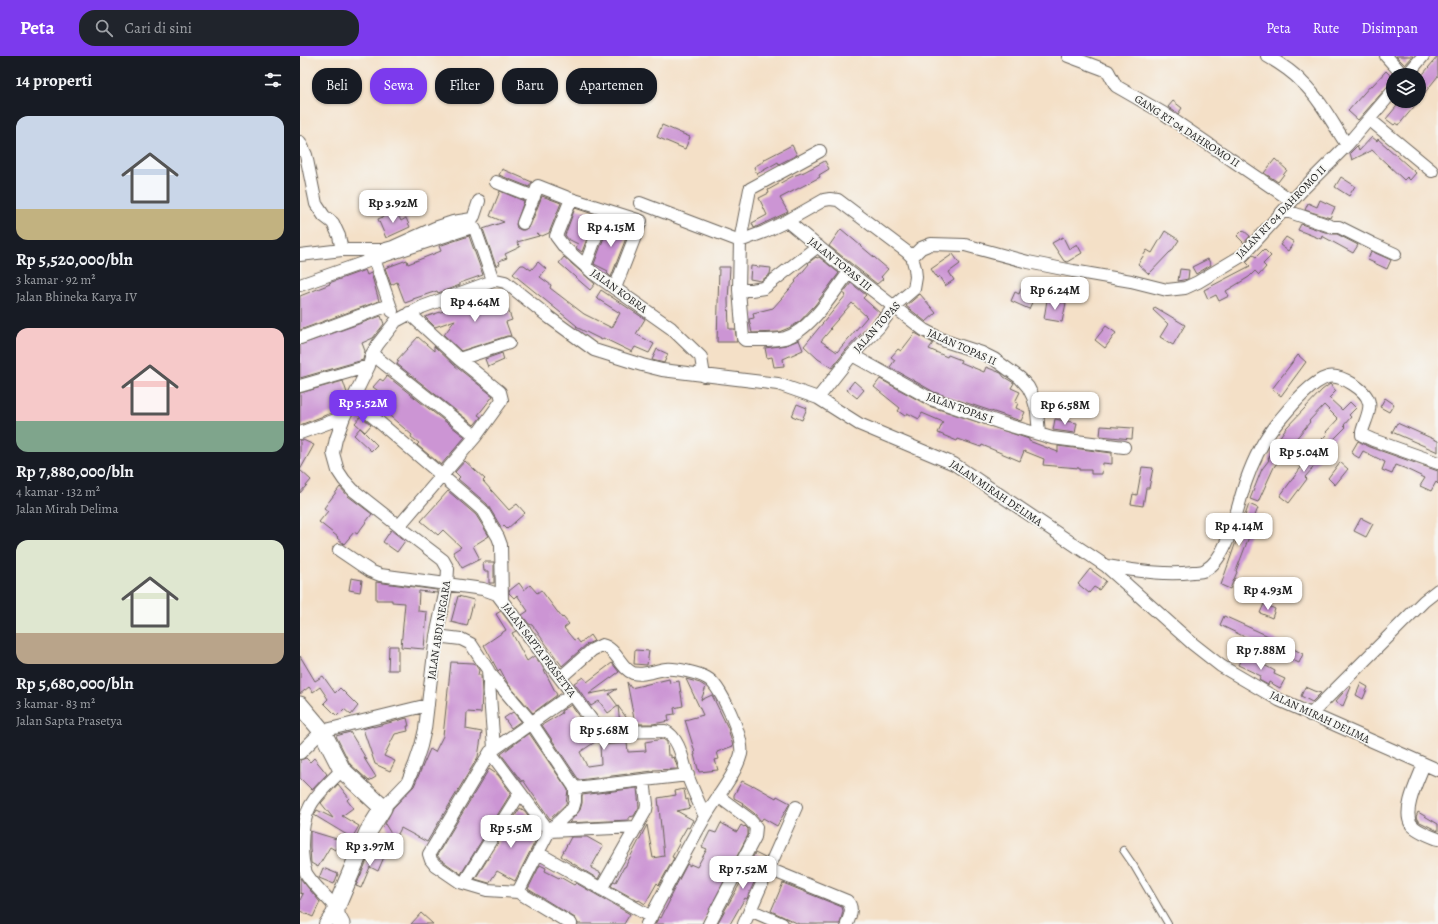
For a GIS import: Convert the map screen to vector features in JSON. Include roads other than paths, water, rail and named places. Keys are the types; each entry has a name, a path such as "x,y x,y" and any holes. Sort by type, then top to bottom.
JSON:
{"street":[{"name":"GANG RT 04 DAHROMO II","path":"1068,56 1086,59 1108,71 1116,86 1164,113 1292,201"},
{"path":"1267,56 1289,70 1303,82 1315,97 1347,145"},
{"path":"1386,56 1397,68"},
{"path":"1413,68 1423,56"},
{"name":"JALAN RT 04 DAHROMO II","path":"910,255 931,244 965,245 1028,262 1045,264 1073,272 1131,281 1167,290 1185,288 1198,282 1243,255 1292,201 1347,145 1386,99"},
{"path":"1369,119 1432,171"},
{"path":"300,142 306,155 316,204 324,216 333,223 339,236 342,250"},
{"path":"820,151 750,189 740,241 739,290 743,338 745,340 769,341 787,337 800,329 810,321 849,272"},
{"path":"496,182 534,197"},
{"path":"523,223 538,186 571,199 641,222 615,288"},
{"name":"JALAN KOBRA","path":"571,199 556,236 585,266 671,328 701,357 704,376"},
{"path":"640,203 740,241 787,221 824,200 835,199 910,255"},
{"path":"300,255 342,250 382,250 400,244 434,228 453,222 472,219 479,201"},
{"path":"585,266 606,210"},
{"path":"1284,210 1332,227 1339,227 1395,254"},
{"name":"JALAN TOPAS III","path":"787,221 849,272 894,306"},
{"path":"300,285 374,259 472,227 475,229 496,280 422,307 396,321 374,259"},
{"path":"739,290 764,288 818,246"},
{"name":"JALAN TOPAS","path":"818,398 852,355 879,327 894,306 914,289 916,277 910,255"},
{"name":"JALAN MIRAH DELIMA","path":"496,280 505,282 550,318 594,350 662,370 778,384 818,398 859,424 954,464 1106,566 1193,644 1221,666 1279,700 1310,715 1438,770"},
{"path":"300,338 390,305"},
{"name":"JALAN TOPAS II","path":"894,306 934,336 982,353 994,359 1020,378 1028,387 1033,397 1037,412 1039,434"},
{"path":"399,526 476,436 502,400 500,392 459,358 409,313"},
{"name":"JALAN ABDI NEGARA","path":"383,808 407,783 415,764 425,729 436,636 447,585 448,569 443,560 353,490 338,471 333,453 336,439 344,417 378,344 396,321"},
{"path":"459,358 509,343"},
{"name":"JALAN TOPAS I","path":"852,355 931,399 1004,424 1052,438 1124,447"},
{"path":"300,386 371,360 476,436"},
{"path":"1106,566 1178,575 1204,571 1216,561 1224,549 1254,460 1264,442 1277,423 1303,394 1328,377 1335,376 1343,378 1366,395 1369,402 1369,409 1362,435 1438,463"},
{"path":"352,399 482,510 501,545 502,599"},
{"path":"300,433 344,417"},
{"name":"JALAN SAPTA PRASETYA","path":"339,550 370,571 380,575 488,590 497,594 594,723 609,732 665,731 670,734 679,748 705,817"},
{"path":"1310,715 1438,590"},
{"path":"436,636 461,640 471,644 480,655 488,671 531,722 575,788 575,801 573,808 549,832 518,892"},
{"path":"538,853 601,889 649,920 705,817 739,759 741,749 740,739 728,706 714,684 707,678 674,669 639,673 632,672 609,649 602,645 592,650 560,678"},
{"path":"488,671 492,750 520,793 549,832"},
{"path":"571,924 518,892 486,890 464,884 440,870 431,860 429,854 492,750 572,694"},
{"path":"300,753 322,731 428,704"},
{"path":"300,705 322,731 342,770 383,808 368,832 336,908 325,924"},
{"path":"1424,764 1410,800 1408,809 1409,817 1412,824 1438,840"},
{"path":"340,924 336,915 336,908 306,872 302,849 302,829 305,817 315,797 342,770"},
{"path":"575,788 688,775"},
{"path":"601,889 646,810 647,804 644,780"},
{"path":"464,884 520,793"},
{"path":"709,924 755,837 756,832 756,827 749,819 718,796"},
{"path":"744,924 796,808"},
{"path":"549,832 636,827"},
{"path":"769,868 846,901 852,910 847,924"},
{"path":"750,910 782,924"}],"lane":[{"path":"1123,850 1168,924"}]}
